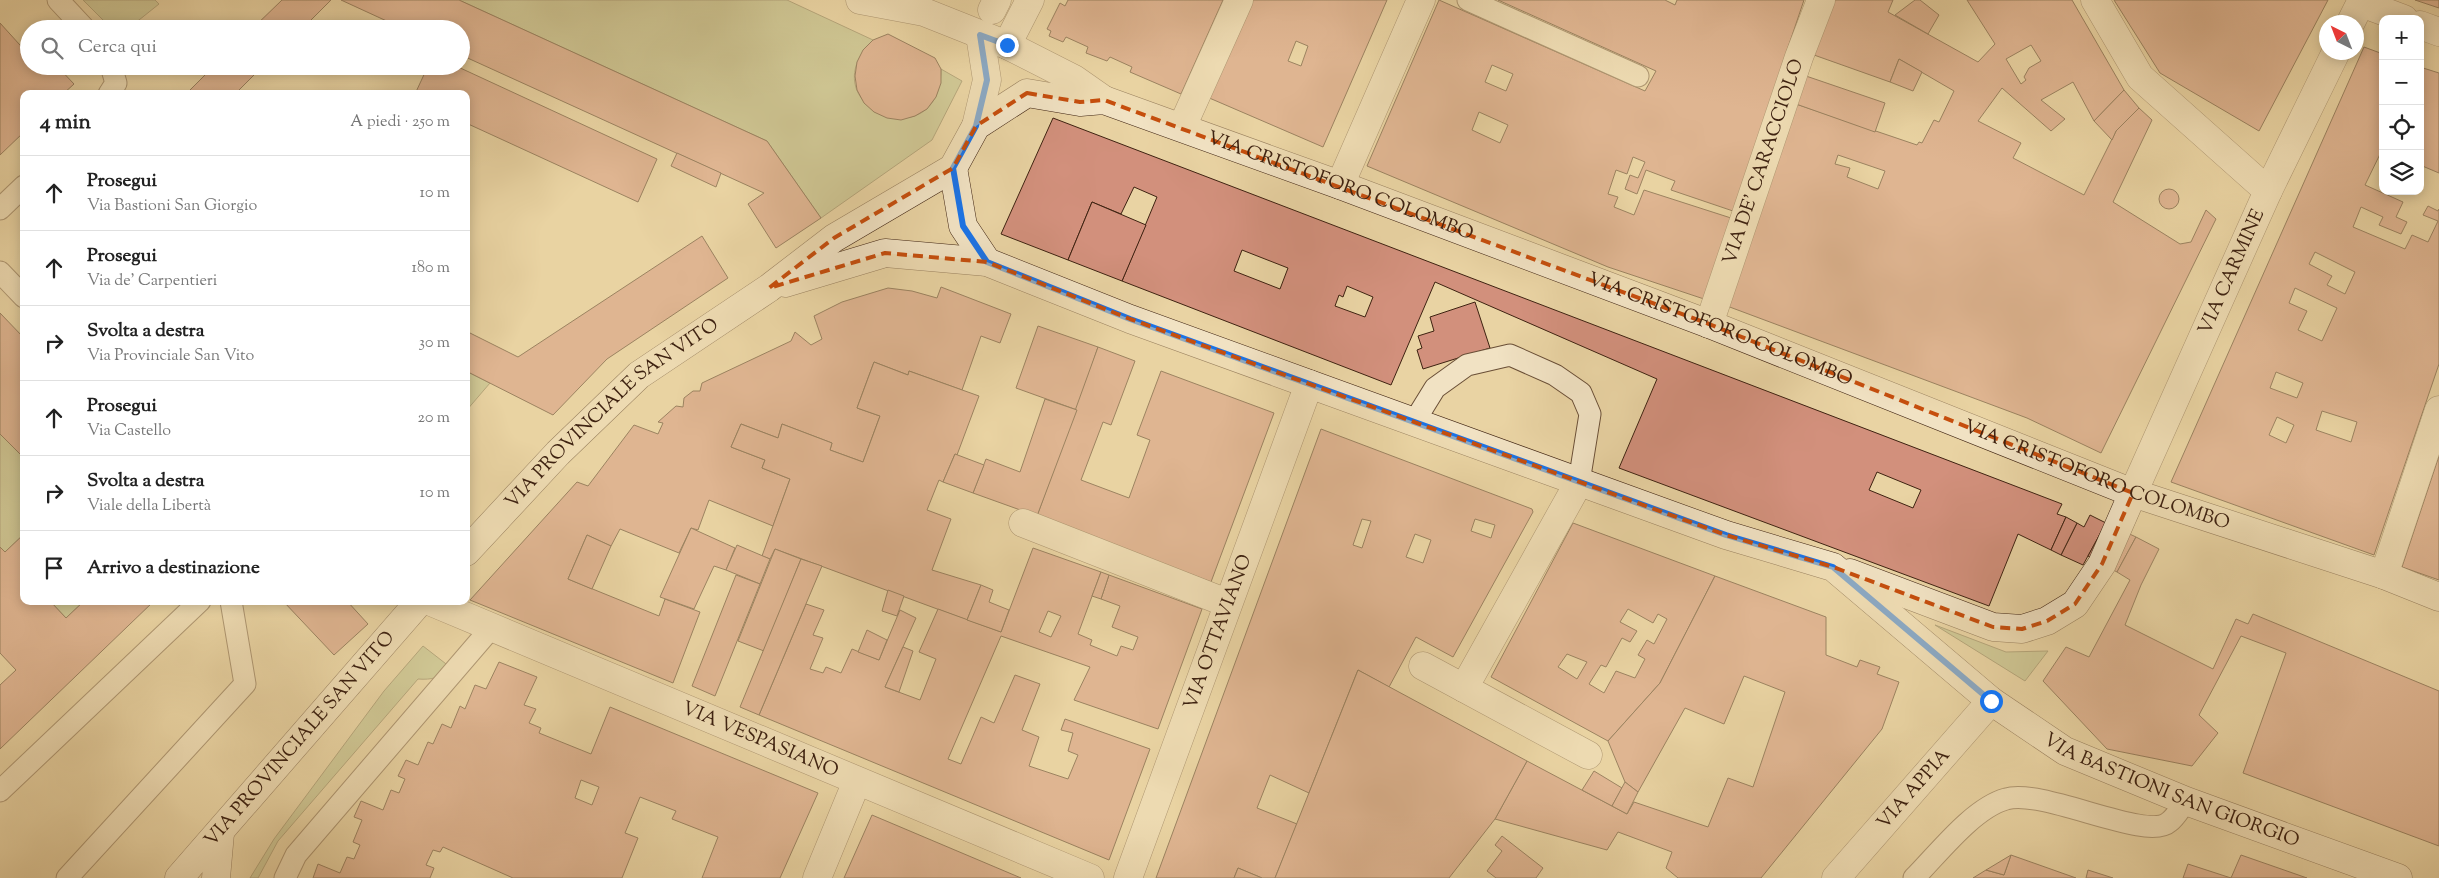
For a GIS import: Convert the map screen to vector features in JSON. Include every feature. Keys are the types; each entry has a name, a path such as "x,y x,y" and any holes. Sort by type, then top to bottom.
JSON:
{"street":[{"name":"VIA CRISTOFORO COLOMBO","path":"860,0 916,6 1007,45 1074,79 1104,100 1340,185 1709,324 2133,493 2439,596"},
{"path":"1007,45 1030,0"},
{"path":"1182,128 1239,0"},
{"path":"1340,185 1421,0"},
{"name":"VIA DE' CARACCIOLO","path":"1709,324 1796,66 1821,0"},
{"path":"2094,0 2140,76 2268,191"},
{"path":"2358,8 2387,15"},
{"path":"2424,26 2439,32"},
{"path":"980,35 987,80 976,126 953,168 963,226 987,262"},
{"name":"VIA CARMINE","path":"2133,493 2268,191 2332,60"},
{"path":"976,126 1027,93 1080,102 1104,100"},
{"name":"VIA PROVINCIALE SAN VITO","path":"470,548 558,453 639,375 769,288 834,238 953,168"},
{"name":"VIA PROVINCIALE SAN VITO","path":"769,288 885,253 987,262 1130,319 1579,482 1726,535 1833,567 1993,627 2022,629 2047,621 2075,604 2102,564 2133,493"},
{"name":"VIA OTTAVIANO","path":"1128,878 1227,602 1309,384"},
{"path":"2384,576 2439,410"},
{"path":"1464,688 1579,482"},
{"path":"1023,523 1227,602"},
{"name":"VIA BASTIONI SAN GIORGIO","path":"1833,567 1991,701 2064,751 2186,800 2398,878"},
{"name":"VIA PROVINCIALE SAN VITO","path":"179,878 417,605"},
{"name":"VIA VESPASIANO","path":"440,605 1090,878"},
{"path":"1422,666 1588,755"},
{"name":"VIA APPIA","path":"1836,878 1991,701"},
{"path":"817,878 857,781"},
{"path":"216,878 220,833"}],"lane":[{"path":"58,0 77,20"},
{"path":"1468,0 1638,76"},
{"path":"112,90 116,83 113,75"},
{"path":"0,209 20,190"},
{"path":"0,272 20,293"},
{"path":"1414,422 1435,388 1467,365 1510,355 1556,375 1580,393 1590,414 1579,482"},
{"path":"0,791 196,605"},
{"path":"67,878 245,684 232,605"},
{"path":"286,878 296,855 492,627"},
{"path":"1914,878 1988,806 2008,798 2038,799 2127,822 2155,827 2169,823 2186,800"}],"highlighted area":[{"path":"1027,93 1080,102 1104,100 1709,324 2133,493 2102,564 2075,604 2047,621 2022,629 1993,627 1833,567 1726,535 1130,319 987,262 885,253 769,288 834,238 953,168 976,126"}],"green space":[{"path":"83,0 155,0 159,4 139,20 103,20"},
{"path":"459,0 787,0 873,40 857,64 855,85 865,103 882,114 902,118 921,113 935,97 941,69 962,81 932,140 821,218 767,141"},
{"path":"470,373 490,383 470,406"},
{"path":"0,434 20,454 20,538 5,552 0,547"},
{"path":"54,605 80,605 66,618"},
{"path":"1935,625 2006,652 2048,651 2025,681"},
{"path":"423,646 450,667 436,678 418,679 278,841 258,878 250,878 274,839 384,691"}],"building":[{"path":"282,0 331,0 311,20 261,20"},
{"path":"341,0 459,0 767,141 821,218 776,248 748,204 764,193 470,59 470,20 384,20"},
{"path":"1068,0 1223,0 1181,94 1130,72 1132,67 1110,57 1107,61 1086,53 1088,47 1066,37 1063,42 1049,36 1051,31 1047,29 1060,3 1065,6"},
{"path":"1250,0 1387,0 1323,147 1207,97","holes":["1296,41 1308,46 1301,66 1288,61"]},
{"path":"1439,0 1645,91 1656,71 1498,0 1665,0 1675,5 1677,0 1804,0 1733,211 1671,190 1675,181 1646,170 1637,194 1625,189 1630,175 1638,178 1645,162 1633,157 1627,174 1616,170 1608,194 1618,197 1614,207 1634,215 1644,190 1731,218 1704,299 1608,267 1367,166","holes":["1492,65 1513,74 1506,91 1485,82","1479,112 1508,125 1500,143 1472,130"]},
{"path":"1833,0 1893,0 1888,12 1978,62 1995,44 1967,0 2072,0 2124,90 2094,121 2073,82 2041,100 2065,119 2051,131 2002,88 1978,121 2021,143 2013,158 2084,195 2116,131 2139,108 2152,120 2113,202 2180,244 2191,242 2206,210 2216,219 2101,453 2027,418 1727,306 1796,104 1917,145 1919,142 1922,143 1934,120 1939,122 1954,91 1899,59 1890,82 1814,55","holes":["2031,45 2041,61 2029,68 2024,77 2026,80 2021,84 2006,59","1838,155 1885,171 1878,189 1847,177 1850,168 1835,164"]},
{"path":"1915,0 1920,0 1939,15 1928,34 1895,15"},
{"path":"2114,0 2328,0 2259,131 2160,73"},
{"path":"2415,0 2439,0 2439,8"},
{"path":"0,23 20,45 20,75 66,75 74,84 67,90 20,90 20,136 0,155"},
{"path":"888,34 935,58 941,69 941,83 936,97 927,109 915,116 901,120 887,118 874,112 864,103 857,90 855,76 857,62 863,50 873,40"},
{"path":"2364,47 2379,53 2379,156 2365,185 2379,191 2379,195 2387,195 2403,202 2396,217 2407,222 2401,234 2379,225 2383,217 2361,207 2353,227 2405,249 2412,235 2428,242 2438,221 2423,215 2428,206 2438,211 2439,209 2439,364 2374,555 2171,482 2358,60 2364,60","holes":["2315,252 2355,272 2345,294 2327,285 2332,276 2309,264","2295,288 2337,308 2322,341 2298,330 2307,311 2289,303","2276,372 2303,383 2297,398 2270,388","2322,411 2357,422 2351,442 2316,430","2277,417 2294,425 2286,443 2269,435"]},
{"path":"1899,59 1922,72 1913,91 1890,82"},
{"path":"2424,68 2439,73 2439,173 2424,167"},
{"path":"470,72 657,159 638,202 470,125 470,90 417,90 424,75 470,75"},
{"path":"205,75 254,75 239,90 190,90"},
{"path":"1806,76 1885,103 1875,132 1796,104"},
{"path":"2124,90 2139,108 2116,131 2112,140 2094,121"},
{"path":"1053,118 2062,504 2057,514 2066,517 2051,550 2018,534 1989,606 1619,468 1657,379 1435,282 1391,385 1122,281 1157,197 1134,187 1121,214 1092,202 1068,260 1001,234","holes":["1242,250 1288,268 1280,289 1234,271","1347,286 1373,297 1365,317 1335,306 1339,295 1343,297","1877,472 1921,490 1913,508 1869,490"]},
{"path":"677,153 721,173 716,187 671,166"},
{"path":"2169,189 2176,192 2179,199 2176,206 2169,209 2162,206 2159,199 2162,192"},
{"path":"1092,202 1146,225 1122,281 1068,260"},
{"path":"702,236 728,278 607,359 553,415 470,373 470,333 518,357"},
{"path":"941,287 1011,314 1000,343 981,336 962,390 909,371 908,375 874,362 857,408 880,416 863,462 830,450 832,443 782,424 778,438 741,424 731,447 765,460 762,468 790,479 773,526 709,500 698,530 691,528 679,553 620,529 611,546 587,535 568,579 659,616 665,599 700,612 673,683 470,600 577,482 588,486 634,425 658,434 663,423 658,422 676,406 683,407 684,398 693,391 700,391 702,383 791,341 795,332 811,345 822,339 814,316 842,302 888,288 912,291 937,298"},
{"path":"1475,302 1490,348 1423,369 1417,350 1422,348 1418,336 1434,331 1430,317"},
{"path":"0,313 20,334 20,454 0,434"},
{"path":"1038,326 1098,347 1077,410 1016,388"},
{"path":"1098,347 1135,361 1111,425 1103,422 1081,480 1129,498 1150,440 1137,435 1161,371 1274,413 1211,582 1037,516"},
{"path":"874,362 908,375 909,371 979,396 957,455 955,454 943,482 939,480 927,510 951,519 932,570 981,585 967,620 775,549 770,559 762,556 790,479 762,468 765,460 731,447 741,424 778,438 782,424 832,443 830,450 863,462 880,416 857,408"},
{"path":"1045,399 1077,410 1037,516 973,493 986,459 1020,472"},
{"path":"1321,429 1532,509 1533,512 1453,657 1416,637 1389,687 1358,670 1309,793 1270,775 1257,808 1297,824 1275,878 1262,878 1238,868 1234,878 1156,878","holes":["1362,519 1371,521 1362,548 1353,545","1475,519 1495,525 1491,538 1471,531","1415,534 1431,540 1423,563 1406,557"]},
{"path":"955,454 984,465 973,493 943,482"},
{"path":"2439,456 2439,580 2402,567"},
{"path":"2090,515 2106,523 2083,565 2061,555 2077,523 2084,527"},
{"path":"2066,517 2077,523 2061,555 2051,550"},
{"path":"1573,523 1715,576 1660,683 1608,741 1491,677","holes":["1628,609 1653,623 1658,614 1667,619 1654,644 1647,640 1638,655 1645,659 1635,678 1616,671 1604,693 1589,684 1601,665 1606,667 1622,638 1630,642 1637,631 1620,622","1567,654 1587,662 1577,679 1558,667"]},
{"path":"2106,523 2136,537 2117,572 2088,556"},
{"path":"691,528 735,548 726,570 714,566 694,609 660,597"},
{"path":"587,535 611,546 592,589 568,579"},
{"path":"2136,537 2159,549 2141,585 2125,625 2213,669 2236,619 2248,624 2253,614 2439,691 2439,846 2243,773 2286,653 2241,636 2199,715 2218,733 2192,766 2107,749 2043,681 2066,647 2089,657 2130,580 2117,572"},
{"path":"20,538 20,605 54,605 66,618 80,605 150,605 0,749 0,685 16,670 0,653 0,547 5,552"},
{"path":"737,545 770,559 760,584 726,570"},
{"path":"1033,548 1101,572 1078,634 1092,640 1090,645 1117,656 1121,646 1133,650 1138,637 1112,627 1120,606 1101,599 1109,575 1202,609 1158,729 1074,700 1090,667 1001,636 948,759 961,764 981,717 994,723 1015,675 1040,684 1022,730 1039,737 1029,766 1068,779 1078,755 1068,751 1073,733 1061,730 1065,719 1150,749 1109,860 759,715 806,604 824,610 813,635 823,638 810,669 823,673 826,667 841,673 852,649 879,660 900,610 916,618 885,687 920,700 936,659 919,652 938,609 1001,632","holes":["1048,611 1061,616 1051,637 1039,632"]},
{"path":"775,549 801,559 764,651 738,641"},
{"path":"801,559 822,566 759,715 740,707"},
{"path":"1101,572 1109,575 1101,599 1092,596"},
{"path":"736,575 760,584 715,696 692,686"},
{"path":"1715,576 1826,617 1826,655 1857,667 1860,660 1880,667 1877,674 1899,682 1882,729 1761,878 1678,878 1666,868 1672,852 1618,832 1607,850 1495,819 1527,761 1627,814 1634,802 1708,827 1728,778 1753,787 1785,692 1744,676 1724,724 1685,708 1638,792 1625,782 1608,741 1660,683"},
{"path":"981,585 993,590 989,602 1009,610 1001,632 967,620"},
{"path":"888,590 904,596 897,616 882,611"},
{"path":"287,605 351,605 368,624 334,655"},
{"path":"867,630 887,640 879,660 858,652"},
{"path":"903,647 913,651 899,692 885,687"},
{"path":"499,662 537,677 524,705 536,709 529,723 541,728 539,733 591,754 610,707 818,793 780,878 702,878 718,837 672,819 676,811 640,797 625,833 638,838 622,878 513,878 443,847 440,852 433,850 426,865 434,868 430,878 313,878 318,864 340,873 347,857 354,859 360,845 353,842 362,820 354,817 361,801 383,810 391,790 399,793 405,779 398,776 406,760 418,765 428,742 433,744 442,724 451,728 460,706 465,709 475,685 486,689","holes":["581,780 599,787 592,805 575,798"]},
{"path":"1358,670 1527,761 1495,819 1449,878 1275,878"},
{"path":"1594,771 1622,788 1612,806 1582,790"},
{"path":"1625,782 1638,792 1627,814 1612,806"},
{"path":"872,815 1021,878 844,878"},
{"path":"1502,836 1543,868 1536,878 1496,878 1487,871 1502,851 1495,845"},
{"path":"2011,855 2076,878 1973,878 1986,870 2004,875"},
{"path":"2011,855 2004,875 1986,870"},
{"path":"2241,855 2307,878 2231,878"},
{"path":"2188,864 2231,878 2183,878"},
{"path":"1238,868 1262,878 1234,878"},
{"path":"2088,870 2113,878 2086,878"}],"route":[{"path":"1007,45 980,35 987,80 976,126 953,168 963,226 987,262 1130,319 1726,535 1833,567 1991,701"}]}
